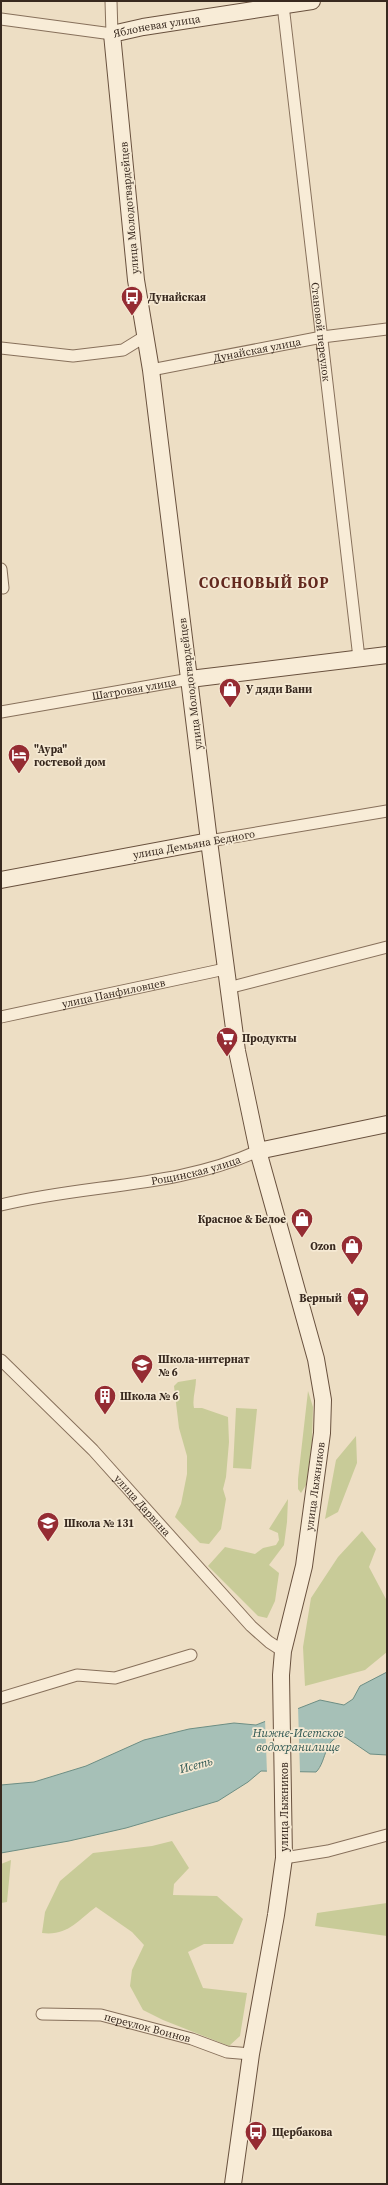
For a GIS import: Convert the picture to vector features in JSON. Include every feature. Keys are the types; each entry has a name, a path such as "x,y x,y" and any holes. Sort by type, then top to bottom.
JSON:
{"street":[{"name":"улица Молодогвардейцев","path":"111,1 112,34 136,280 144,336 151,370 209,841 237,1051 258,1151 316,1359"},
{"name":"Яблоневая улица","path":"1,19 112,34 143,27 312,1"},
{"name":"Становой переулок","path":"283,5 359,658"},
{"name":"Дунайская улица","path":"151,370 322,337 387,329"},
{"path":"1,348 73,356 123,350 144,336"},
{"path":"1,569 3,588"},
{"name":"Шатровая улица","path":"1,712 190,679 387,655"},
{"name":"улица Демьяна Бедного","path":"1,880 209,841 387,811"},
{"path":"228,988 387,947"},
{"name":"улица Панфиловцев","path":"1,1017 226,969"},
{"name":"Рощинская улица","path":"1,1205 47,1196 163,1179 239,1159 258,1151 387,1124"},
{"name":"улица Лыжников","path":"233,2184 251,2054 276,1915 284,1858 283,1651 304,1566 322,1433 323,1400 316,1359"},
{"name":"улица Дарвина","path":"1,1360 93,1450 251,1626 283,1651"},
{"path":"1,1698 6,1698 77,1675 114,1678 191,1655"},
{"path":"284,1858 328,1851 387,1835"},
{"name":"переулок Воинов","path":"42,2014 101,2015 192,2039 227,2052 251,2054"}],"green space":[{"path":"196,1379 193,1401 194,1408 202,1408 228,1417 229,1442 226,1477 223,1489 226,1499 221,1529 209,1544 200,1543 175,1517 181,1504 187,1474 187,1456 179,1428 174,1386 178,1382"},
{"path":"308,1391 313,1407 312,1442 306,1485 301,1493 298,1489 298,1479"},
{"path":"236,1408 257,1409 251,1469 233,1468"},
{"path":"356,1436 357,1463 338,1512 325,1519 336,1460"},
{"path":"288,1499 284,1545 269,1565 279,1573 275,1601 267,1618 258,1616 208,1566 225,1547 255,1554 263,1548 276,1545 279,1540 278,1533 269,1529"},
{"path":"362,1531 376,1549 369,1567 387,1601 387,1652 365,1670 305,1686 303,1647 311,1598 338,1557"},
{"path":"172,1841 189,1868 174,1884 173,1895 217,1896 243,1919 233,1944 204,1944 188,1952 203,1988 247,1993 240,2036 229,2046 163,2020 143,2010 130,1986 132,1970 144,1945 132,1932 96,1907 66,1930 42,1933 45,1912 60,1881 93,1853 152,1846"},
{"path":"11,1860 7,1902 1,1903 1,1864"},
{"path":"387,1903 387,1936 315,1926 317,1913"}],"water":[{"path":"387,1672 387,1755 370,1754 345,1737 338,1737 329,1744 320,1768 316,1772 261,1771 248,1782 218,1801 126,1828 69,1841 1,1853 1,1785 34,1782 86,1766 144,1740 189,1729 234,1723 256,1725 320,1700 344,1705 353,1699 360,1686"}],"pier":[{"path":"298,1706 300,1773 267,1773 265,1719"}],"place":[{"name":"Дунайская","path":"132,316"},
{"name":"У дяди Вани","path":"230,708"},
{"name":"\"Аура\" гостевой дом","path":"19,774"},
{"name":"Продукты","path":"227,1058"},
{"name":"Красное & Белое","path":"302,1238"},
{"name":"Ozon","path":"352,1266"},
{"name":"Верный","path":"358,1318"},
{"name":"Школа-интернат № 6","path":"142,1384"},
{"name":"Школа № 6","path":"105,1416"},
{"name":"Школа № 131","path":"48,1542"},
{"name":"Щербакова","path":"256,2152"}],"district":[{"name":"СОСНОВЫЙ БОР","path":"264,583"}],"water label":[{"name":"Нижне-Исетское водохранилище","path":"298,1740"},
{"name":"Исеть","path":"196,1765"}]}
